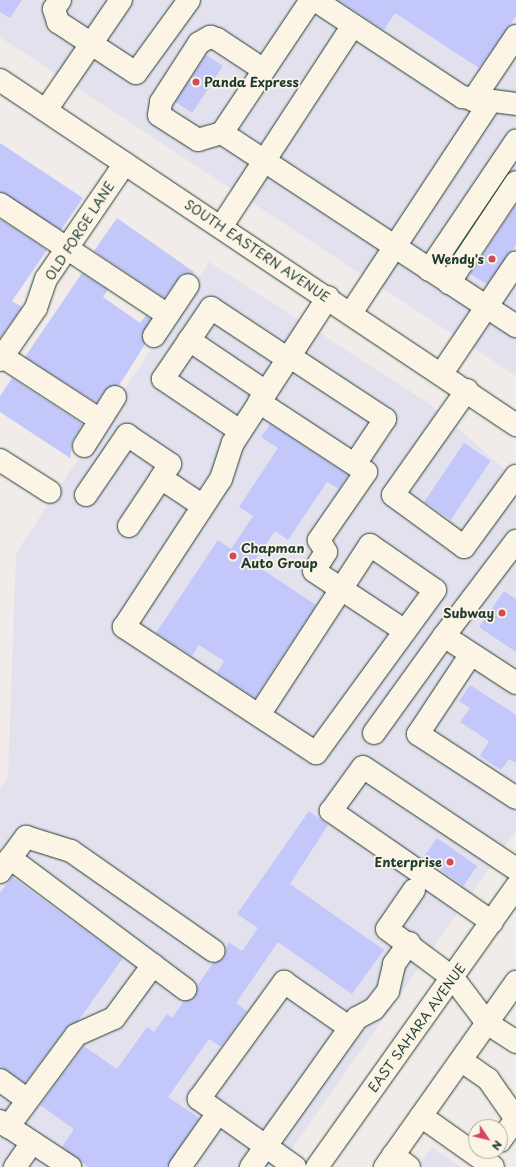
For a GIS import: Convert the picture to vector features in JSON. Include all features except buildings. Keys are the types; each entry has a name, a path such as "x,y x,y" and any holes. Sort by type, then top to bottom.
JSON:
{"main road":[{"path":"60,0 54,17 91,44 136,73 189,0"},
{"path":"46,110 120,0"},
{"path":"264,70 217,39 210,37 199,43 161,102 159,115 198,140 222,133 311,0"},
{"path":"315,0 462,97 482,101 516,104"},
{"path":"221,227 353,25"},
{"path":"351,313 395,247 482,101 516,36"},
{"name":"SOUTH EASTERN AVENUE","path":"0,80 516,422"},
{"path":"222,133 486,308 516,326"},
{"path":"429,270 516,141"},
{"name":"OLD FORGE LANE","path":"1,357 36,308 46,279 125,163"},
{"path":"449,283 516,182"},
{"path":"0,204 168,315"},
{"path":"442,373 516,263"},
{"path":"154,336 188,285"},
{"path":"259,715 370,545 435,590 316,753 124,628 221,479 240,431 328,297"},
{"path":"240,431 163,379 211,308 385,419 355,464"},
{"path":"190,340 262,397 366,472 319,540 326,552 314,571 342,588 405,631"},
{"path":"1,357 100,420"},
{"path":"467,390 393,495 464,547 516,476"},
{"path":"84,446 115,397"},
{"path":"86,495 127,435 170,464 129,526"},
{"path":"0,460 50,492"},
{"path":"161,478 203,506"},
{"path":"374,733 516,540"},
{"path":"444,636 516,683"},
{"path":"471,654 418,734 516,798"},
{"path":"492,922 332,811 363,767 516,869"},
{"path":"185,989 153,965 5,865 26,837 71,851 214,951"},
{"name":"EAST SAHARA AVENUE","path":"317,1167 453,978 516,887"},
{"path":"414,890 387,929 408,943 453,978 487,1023 516,1042"},
{"path":"251,1167 357,1018 374,1009 388,991 394,964 408,943"},
{"path":"70,1167 4,1124 28,1100 76,1035 114,1018 153,965"},
{"path":"295,1167 199,1099 284,982 350,1028"},
{"path":"396,1163 421,1116 462,1061 516,982"},
{"path":"462,1061 506,1092 516,1119 508,1130"},
{"path":"0,1080 28,1100"},
{"path":"180,1167 218,1113"},
{"path":"421,1116 490,1160"},
{"path":"15,1167 32,1143"}],"shaded area":[{"path":"0,0 516,0 516,376 0,37"},
{"path":"209,262 430,404 516,479 516,830 279,1167 0,1167 0,789 8,777 16,553"},
{"path":"432,1147 461,1167 417,1167"}],"place":[{"name":"Panda Express","path":"196,82"},
{"name":"Wendy's","path":"492,259"},
{"name":"Chapman Auto Group","path":"233,556"},
{"name":"Subway","path":"502,613"},
{"name":"Enterprise","path":"450,862"}]}
